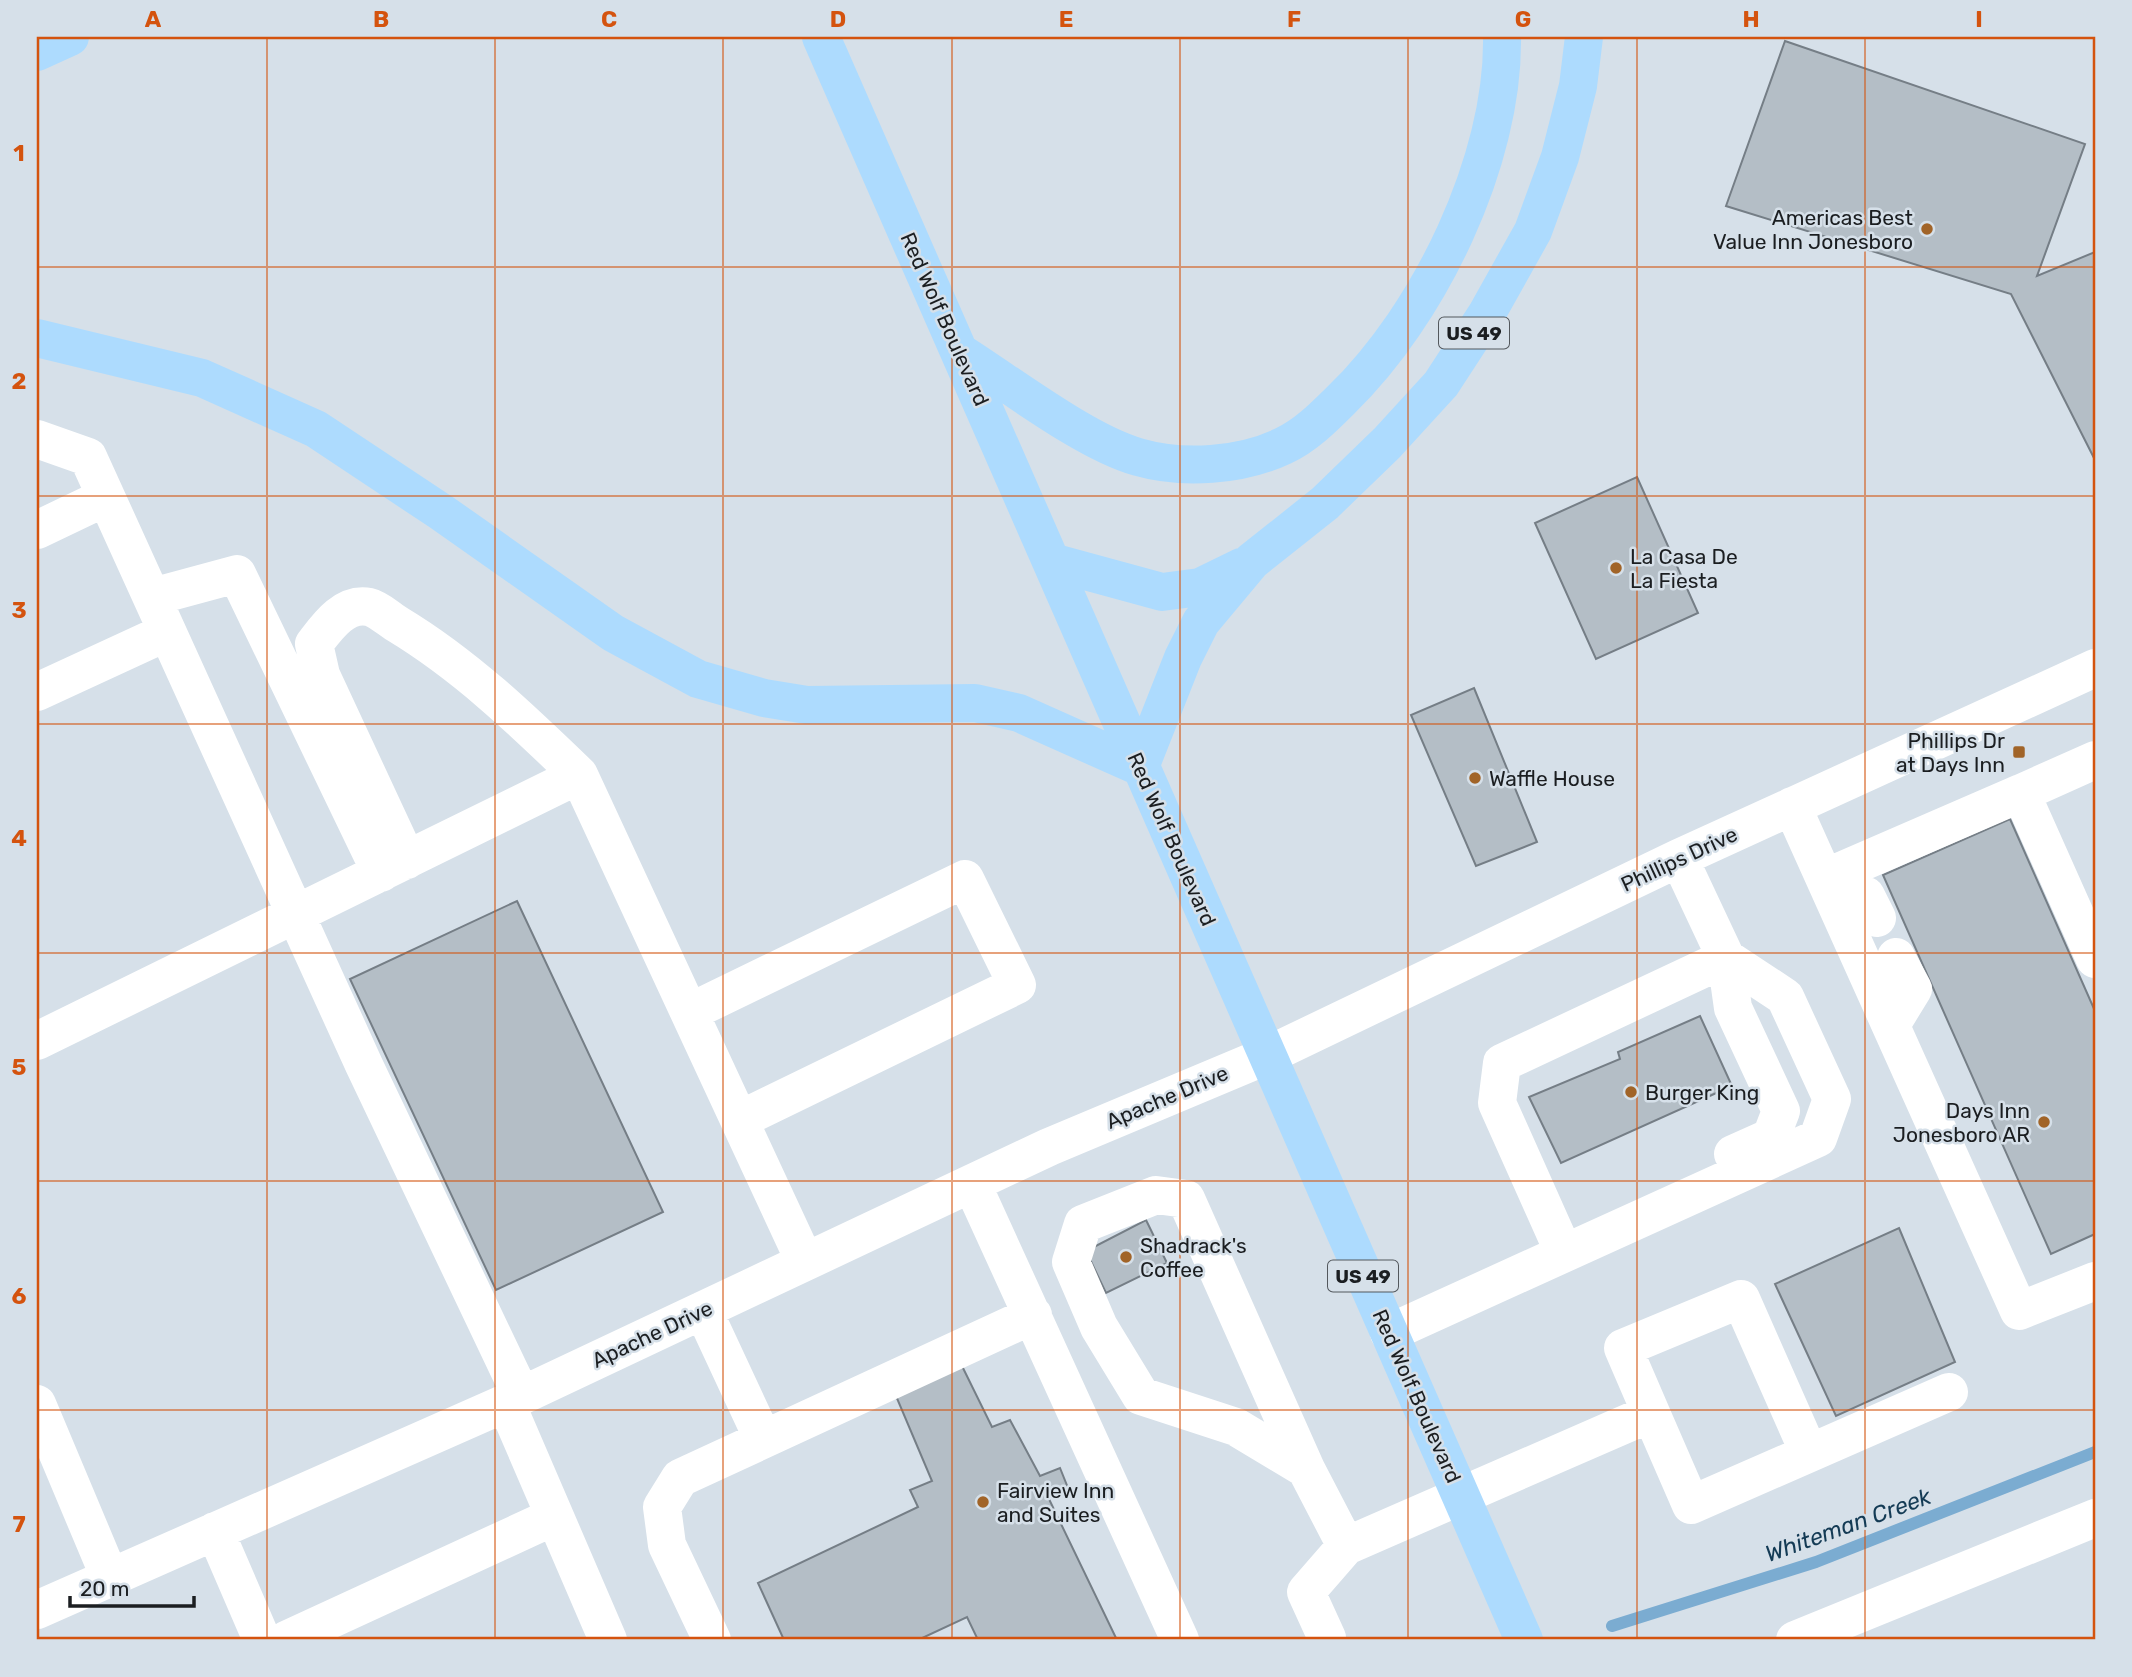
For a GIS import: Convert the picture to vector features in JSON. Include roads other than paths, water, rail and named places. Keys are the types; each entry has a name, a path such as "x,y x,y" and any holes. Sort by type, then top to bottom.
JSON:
{"highway":[{"path":"37,52 70,37"},
{"name":"Red Wolf Boulevard","path":"821,37 1524,1640"},
{"path":"961,354 1104,444 1139,457 1190,464 1235,462 1284,446 1319,422 1357,385 1398,335 1439,271 1470,198 1490,128 1502,37"},
{"name":"US 49","path":"1140,767 1183,659 1201,622 1252,561 1325,503 1387,443 1441,384 1486,315 1533,230 1560,158 1578,86 1584,37"},
{"path":"37,338 202,378 316,429 441,512 613,633 698,679 764,698 807,705 975,703 1019,713 1140,767"},
{"path":"1052,562 1162,592 1200,587 1252,561"}],"street":[{"path":"37,439 88,457 513,1399 553,1517 608,1640"},
{"path":"37,530 106,497"},
{"path":"152,597 237,575 394,867"},
{"path":"394,867 321,674 314,644 329,624 345,611 369,607 410,632 490,690 579,775 805,1262"},
{"path":"37,692 167,632"},
{"name":"Phillips Drive","path":"1266,1056 1679,858 2093,674"},
{"path":"1828,885 2095,760"},
{"path":"37,1041 579,775"},
{"path":"2021,793 2095,959"},
{"path":"1793,806 2019,1311 2095,1281"},
{"path":"1669,1205 1694,1172 1771,1137 1781,1111 1732,1008 1726,958 1679,858"},
{"path":"690,1012 965,878 1017,985 739,1120"},
{"path":"1828,885 1866,896 1877,918"},
{"path":"1891,1025 1913,989 1896,957"},
{"path":"1564,1253 1497,1102 1502,1063 1726,958"},
{"path":"1389,1334 1818,1138 1832,1099 1785,997 1726,958"},
{"name":"Apache Drive","path":"37,1610 513,1399 1049,1147 1266,1056"},
{"path":"972,1184 1180,1640"},
{"path":"1306,1469 1236,1427 1142,1396 1099,1327 1071,1262 1083,1224 1156,1195 1186,1199 1306,1469 1346,1546"},
{"path":"1809,1453 1741,1298 1623,1348 1691,1505 1949,1392"},
{"path":"703,1310 763,1439"},
{"path":"712,1640 667,1545 662,1507 680,1478 1033,1315"},
{"path":"37,1404 110,1578"},
{"path":"1327,1638 1306,1592 1346,1546 1651,1413"},
{"path":"286,1640 553,1517"},
{"path":"1795,1640 2095,1518"},
{"path":"215,1531 262,1640"}],"waterway":[{"name":"Whiteman Creek","path":"1612,1626 1816,1562 2095,1452"}],"place":[{"name":"Americas Best Value Inn Jonesboro","path":"1927,229"},
{"name":"La Casa De La Fiesta","path":"1616,568"},
{"name":"Phillips Dr at Days Inn","path":"2019,752"},
{"name":"Waffle House","path":"1475,778"},
{"name":"Burger King","path":"1631,1092"},
{"name":"Days Inn Jonesboro AR","path":"2044,1122"},
{"name":"Shadrack's Coffee","path":"1126,1257"},
{"name":"Fairview Inn and Suites","path":"983,1502"}]}
